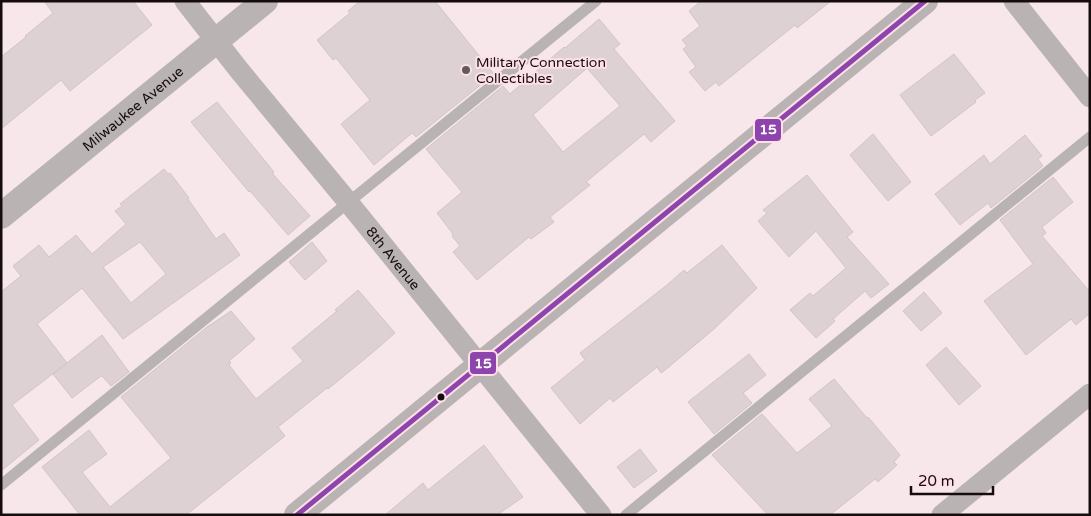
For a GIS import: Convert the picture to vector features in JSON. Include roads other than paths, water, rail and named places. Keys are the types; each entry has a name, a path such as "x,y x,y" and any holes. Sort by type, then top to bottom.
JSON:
{"street":[{"name":"8th Avenue","path":"185,1 216,42 481,365 601,515"},
{"name":"Milwaukee Avenue","path":"1,216 265,1"},
{"path":"297,515 925,1"},
{"path":"1014,1 1090,98"},
{"path":"942,515 1090,394"}],"lane":[{"path":"1,485 596,1"},
{"path":"626,515 1090,138"}],"place":[{"name":"Military Connection Collectibles","path":"466,70"}]}
